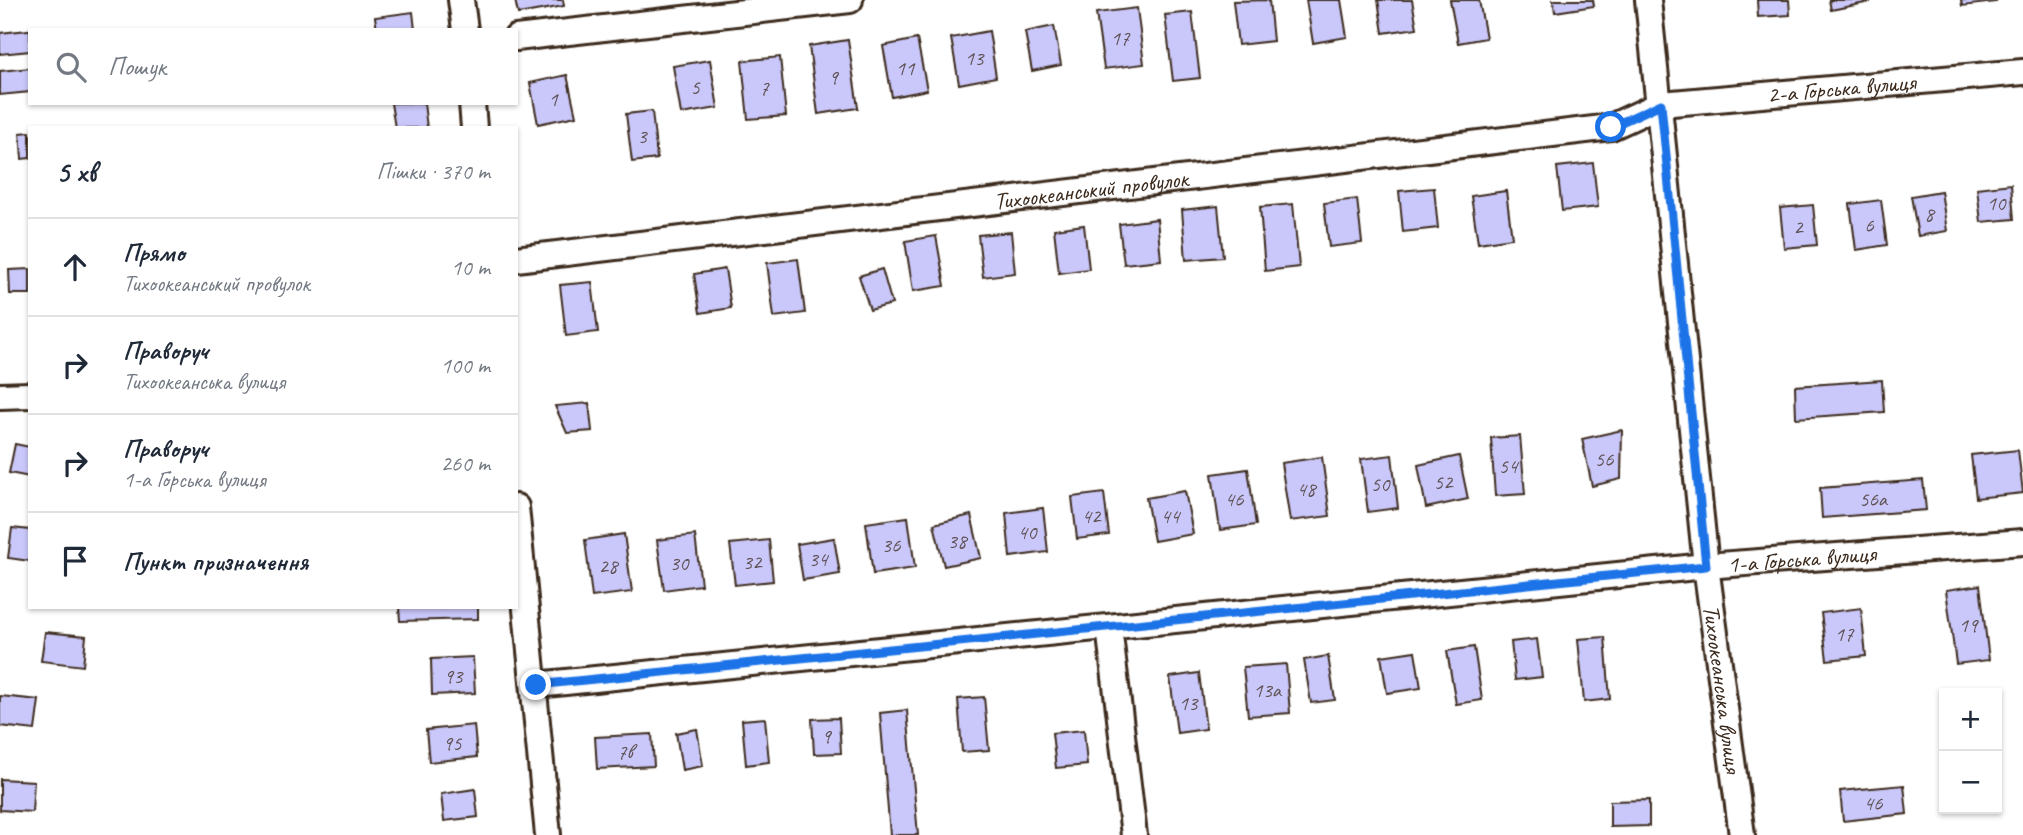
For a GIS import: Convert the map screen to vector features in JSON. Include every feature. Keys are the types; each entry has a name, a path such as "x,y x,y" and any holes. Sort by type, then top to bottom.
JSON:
{"street":[{"path":"461,0 465,28"},
{"path":"518,38 850,0"},
{"name":"Тихоокеанська вулиця","path":"1648,0 1661,104 1706,566 1742,835"},
{"name":"2-а Горська вулиця","path":"1661,104 2023,72"},
{"name":"Тихоокеанський провулок","path":"518,259 1611,127 1661,104"},
{"path":"472,105 474,126"},
{"path":"0,396 28,395"},
{"path":"518,525 536,685 548,835"},
{"name":"1-а Горська вулиця","path":"536,685 1706,566 2023,542"},
{"path":"1109,627 1134,835"}],"building":[{"path":"515,0 563,0 564,6 518,14"},
{"path":"1269,0 1273,41 1238,45 1233,1"},
{"path":"1306,0 1341,0 1347,37 1313,43"},
{"path":"1378,0 1412,0 1417,28 1383,33"},
{"path":"1450,0 1479,0 1486,38 1458,43"},
{"path":"1553,0 1593,0 1594,6 1555,12"},
{"path":"1757,0 1789,0 1790,15 1758,17"},
{"path":"1829,0 1869,0 1870,2 1831,10"},
{"path":"1961,0 1995,0 1996,2 1962,6"},
{"path":"1137,8 1144,64 1104,69 1096,13"},
{"path":"413,12 415,28 377,28 375,17"},
{"path":"1192,12 1200,78 1173,81 1165,15"},
{"path":"1054,26 1061,65 1032,71 1025,32"},
{"path":"28,30 28,51 0,54 0,33"},
{"path":"989,31 996,77 959,84 951,38"},
{"path":"917,39 927,90 892,97 883,46"},
{"path":"848,40 858,108 818,114 809,46"},
{"path":"780,57 786,116 748,119 742,61"},
{"path":"710,60 718,108 681,114 673,66"},
{"path":"28,68 28,92 0,95 0,71"},
{"path":"567,75 576,116 538,124 530,83"},
{"path":"391,105 424,105 427,126 395,126"},
{"path":"652,111 657,159 632,162 626,114"},
{"path":"28,132 28,158 22,159 20,133"},
{"path":"1593,163 1598,207 1562,211 1557,167"},
{"path":"2011,184 2014,219 1981,222 1977,188"},
{"path":"1434,188 1438,228 1403,232 1399,191"},
{"path":"1506,191 1512,238 1478,243 1471,196"},
{"path":"1941,191 1947,231 1918,236 1911,196"},
{"path":"1357,199 1362,243 1329,247 1324,203"},
{"path":"1881,200 1887,245 1856,250 1850,204"},
{"path":"1293,204 1299,267 1265,271 1260,207"},
{"path":"1813,205 1817,245 1784,248 1780,208"},
{"path":"1218,206 1223,257 1186,260 1182,210"},
{"path":"1157,219 1161,260 1124,264 1119,224"},
{"path":"1084,225 1089,269 1059,273 1054,229"},
{"path":"1011,232 1015,273 983,277 978,235"},
{"path":"936,236 945,286 913,291 905,241"},
{"path":"798,259 805,313 774,317 767,263"},
{"path":"28,269 28,294 10,294 9,270"},
{"path":"725,269 731,308 700,313 694,274"},
{"path":"882,269 892,304 870,310 859,276"},
{"path":"592,282 598,332 566,336 560,285"},
{"path":"1882,380 1884,412 1796,418 1795,386"},
{"path":"589,403 592,431 567,433 555,406"},
{"path":"1622,430 1621,479 1592,486 1582,439"},
{"path":"1520,436 1525,494 1495,496 1491,438"},
{"path":"15,444 28,447 28,477 9,473"},
{"path":"2018,450 2023,493 1976,498 1971,455"},
{"path":"1392,455 1398,508 1368,512 1361,459"},
{"path":"1459,456 1468,499 1426,508 1418,465"},
{"path":"1322,457 1330,516 1290,521 1281,463"},
{"path":"1248,469 1256,525 1220,530 1212,474"},
{"path":"1923,480 1926,510 1822,518 1820,488"},
{"path":"1185,491 1193,534 1154,541 1146,498"},
{"path":"1104,493 1109,535 1077,539 1072,497"},
{"path":"1043,508 1048,552 1010,557 1006,513"},
{"path":"971,515 981,558 944,566 934,524"},
{"path":"908,517 915,568 873,574 866,523"},
{"path":"12,528 28,530 28,561 8,558"},
{"path":"624,534 632,592 592,597 585,540"},
{"path":"695,535 701,585 664,590 657,540"},
{"path":"834,538 840,574 803,580 797,544"},
{"path":"769,540 773,581 735,585 730,544"},
{"path":"1980,585 1989,660 1956,664 1946,590"},
{"path":"1861,608 1866,656 1827,660 1821,613"},
{"path":"399,609 478,609 478,619 400,621"},
{"path":"45,632 86,636 83,666 41,661"},
{"path":"1605,637 1610,699 1584,702 1578,639"},
{"path":"1537,639 1542,677 1515,680 1511,642"},
{"path":"1474,647 1482,700 1456,704 1447,651"},
{"path":"1415,651 1421,688 1387,693 1381,656"},
{"path":"1328,656 1335,700 1311,703 1304,660"},
{"path":"473,657 475,693 432,695 431,659"},
{"path":"1286,664 1290,713 1248,716 1243,667"},
{"path":"1199,673 1206,729 1177,733 1170,677"},
{"path":"0,696 39,700 35,730 0,726"},
{"path":"984,697 989,750 962,752 958,699"},
{"path":"907,710 918,835 890,835 880,713"},
{"path":"765,718 769,762 746,765 742,720"},
{"path":"839,718 841,753 814,754 812,719"},
{"path":"474,725 477,757 429,762 426,730"},
{"path":"697,729 703,766 682,770 676,733"},
{"path":"1084,730 1087,765 1056,768 1052,733"},
{"path":"652,734 654,766 597,769 595,737"},
{"path":"0,779 34,781 32,812 0,810"},
{"path":"1904,785 1907,814 1843,821 1840,791"},
{"path":"475,789 478,817 444,821 441,794"},
{"path":"1649,800 1649,826 1610,827 1610,801"}],"route":[{"path":"536,685 1706,566 1661,104 1611,127"}]}
